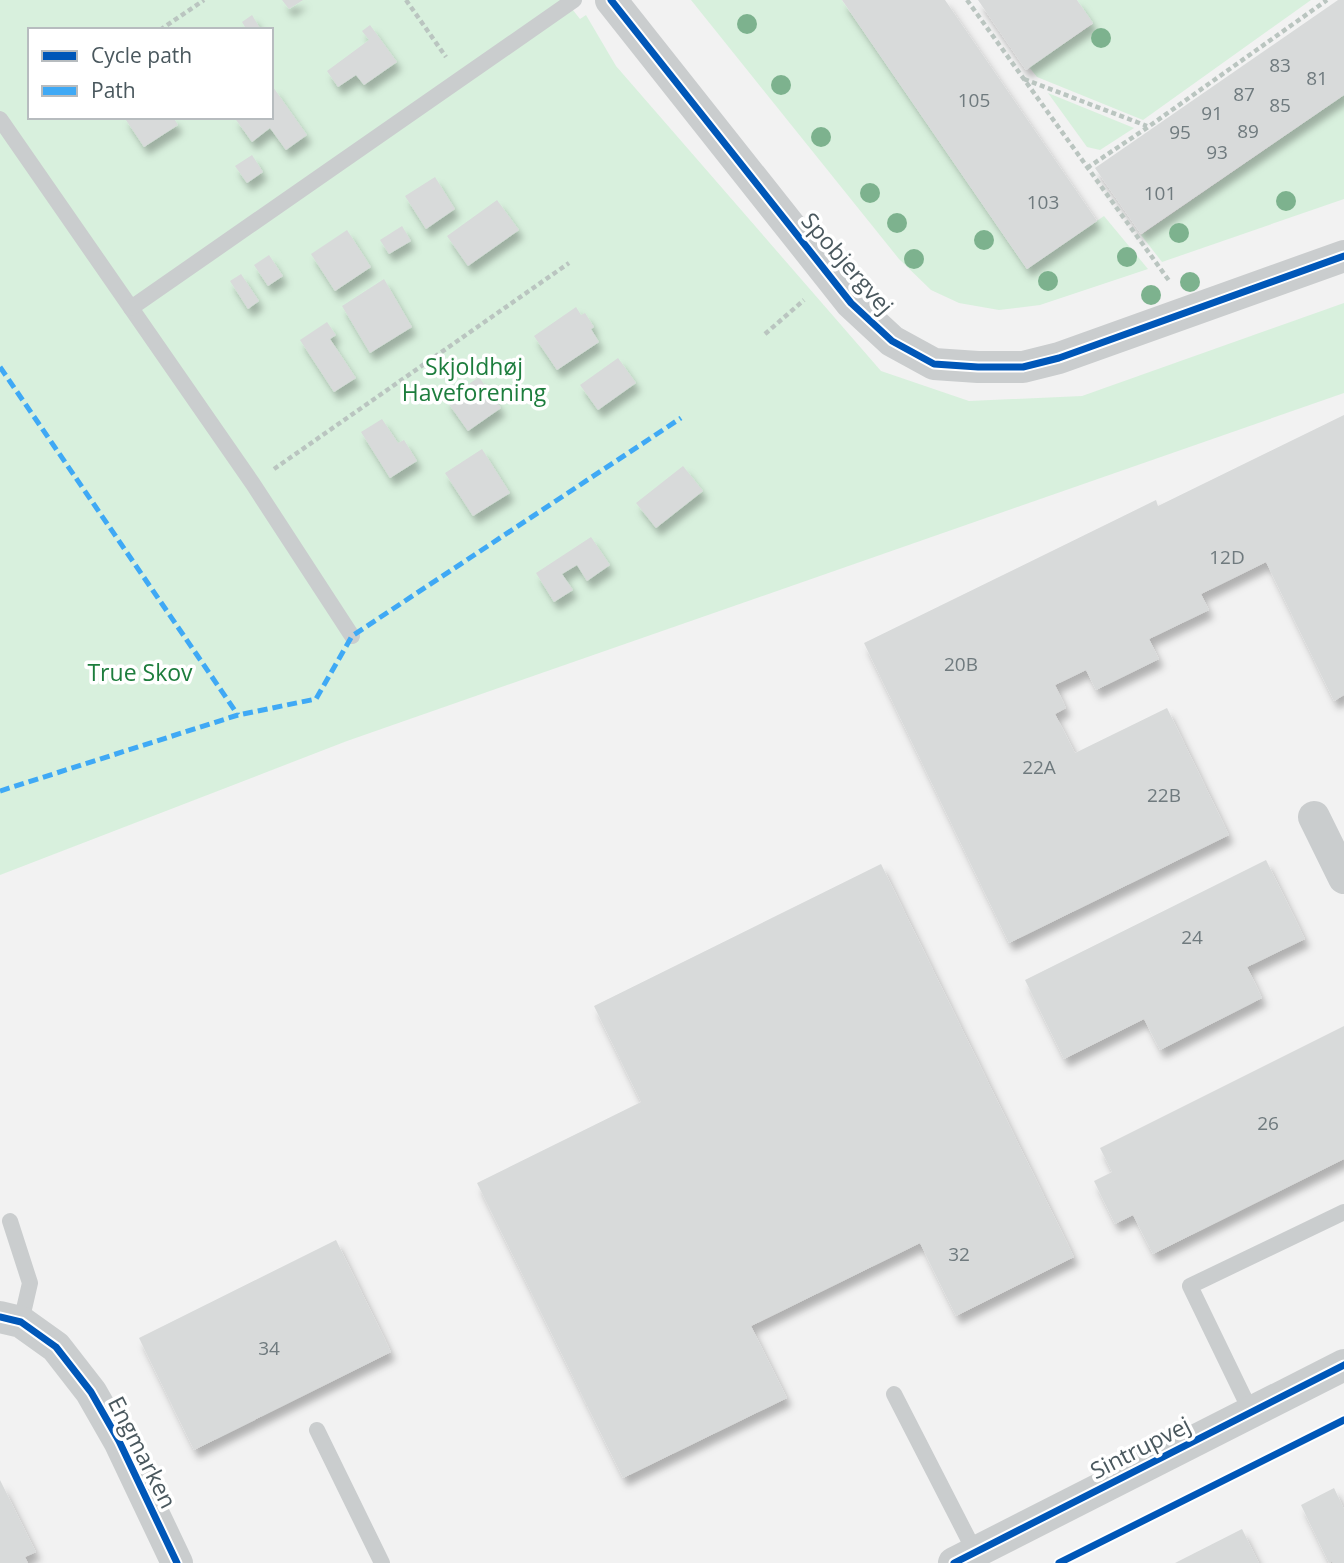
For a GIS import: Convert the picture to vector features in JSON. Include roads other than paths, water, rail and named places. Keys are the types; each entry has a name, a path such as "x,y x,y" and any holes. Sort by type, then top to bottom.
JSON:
{"street":[{"name":"Spobjergvej","path":"611,0 851,303 892,341 934,363 1023,367 1059,358 1344,256"},
{"path":"1314,817 1344,878"},
{"name":"Engmarken","path":"10,1319 56,1347 92,1392 119,1441 177,1563"},
{"name":"Sintrupvej","path":"964,1558 1344,1365"}],"lane":[{"path":"131,308 574,0"},
{"path":"0,120 253,484 352,636"},
{"path":"1251,1412 1190,1286 1344,1212"},
{"path":"10,1222 30,1283 10,1319"},
{"path":"894,1394 964,1558"},
{"path":"317,1430 382,1563"}],"park label":[{"name":"Skjoldhøj Haveforening","path":"474,379"},
{"name":"True Skov","path":"140,672"}]}
